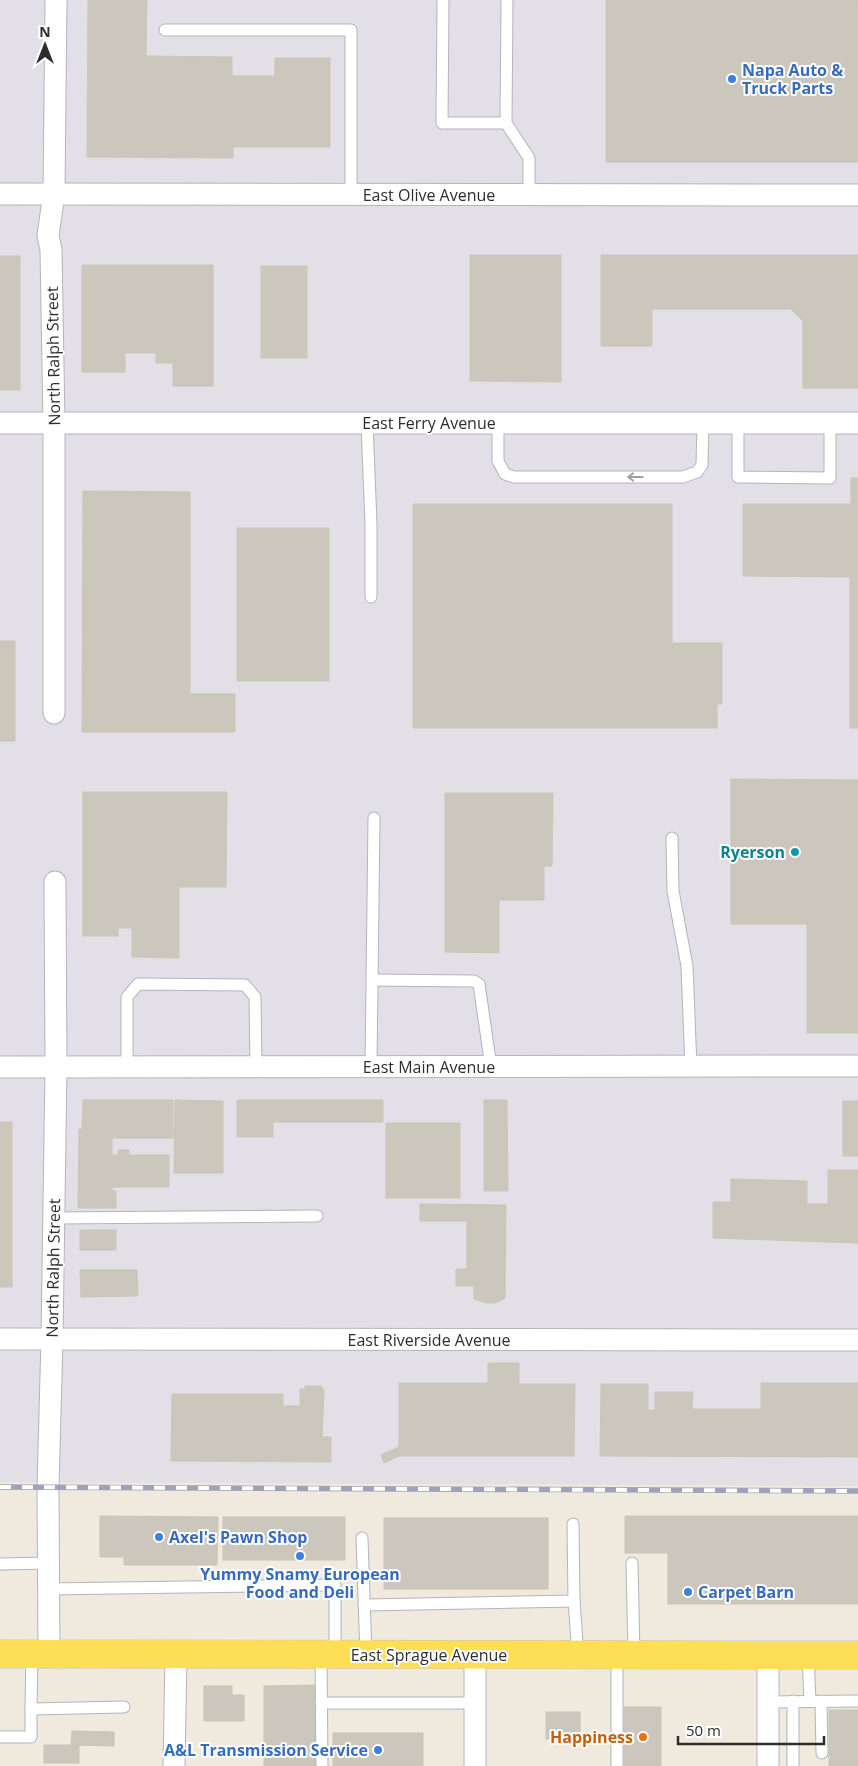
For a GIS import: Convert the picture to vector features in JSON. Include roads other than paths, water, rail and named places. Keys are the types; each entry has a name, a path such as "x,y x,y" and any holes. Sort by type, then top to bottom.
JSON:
{"main road":[{"name":"East Sprague Avenue","path":"0,1654 858,1655"}],"street":[{"name":"North Ralph Street","path":"54,713 54,423 51,250 48,234 54,194 56,0"},
{"name":"East Olive Avenue","path":"0,194 858,195"},
{"name":"East Ferry Avenue","path":"0,423 858,423"},
{"name":"North Ralph Street","path":"40,1654 48,1589 48,1487 56,1068 55,882"},
{"name":"East Main Avenue","path":"0,1067 858,1066"},
{"name":"East Riverside Avenue","path":"0,1339 858,1340"},
{"path":"174,1766 176,1654"},
{"path":"475,1654 475,1766"},
{"path":"768,1655 768,1766"}],"lane":[{"path":"443,0 442,123 506,123"},
{"path":"507,0 506,123 529,158 529,195"},
{"path":"165,30 351,30 351,194"},
{"path":"367,423 371,524 371,597"},
{"path":"498,423 498,461 505,474 514,477 683,477 697,472 702,465 703,423"},
{"path":"738,423 738,477 830,478 830,423"},
{"path":"371,1067 374,818"},
{"path":"672,838 673,891 687,966 690,1067"},
{"path":"372,980 474,981 479,984 491,1067"},
{"path":"127,1068 127,997 138,984 245,985 254,997 256,1067"},
{"path":"54,1218 317,1216"},
{"path":"573,1524 574,1601 578,1654"},
{"path":"362,1538 366,1654"},
{"path":"617,1766 632,1563"},
{"path":"0,1564 48,1564"},
{"path":"48,1589 335,1585 321,1704 322,1766"},
{"path":"364,1605 574,1601"},
{"path":"0,1737 31,1737 32,1709 40,1654"},
{"path":"808,1654 822,1753"},
{"path":"793,1701 793,1766"},
{"path":"768,1702 858,1701"},
{"path":"321,1704 475,1704"},
{"path":"32,1709 124,1707"}],"railway":[{"path":"0,1487 858,1491"}],"place":[{"name":"Napa Auto & Truck Parts","path":"732,79"},
{"name":"Ryerson","path":"795,852"},
{"name":"Axel's Pawn Shop","path":"159,1537"},
{"name":"Yummy Snamy European Food and Deli","path":"300,1556"},
{"name":"Carpet Barn","path":"688,1592"},
{"name":"Happiness","path":"643,1737"},
{"name":"A&L Transmission Service","path":"378,1750"}]}
